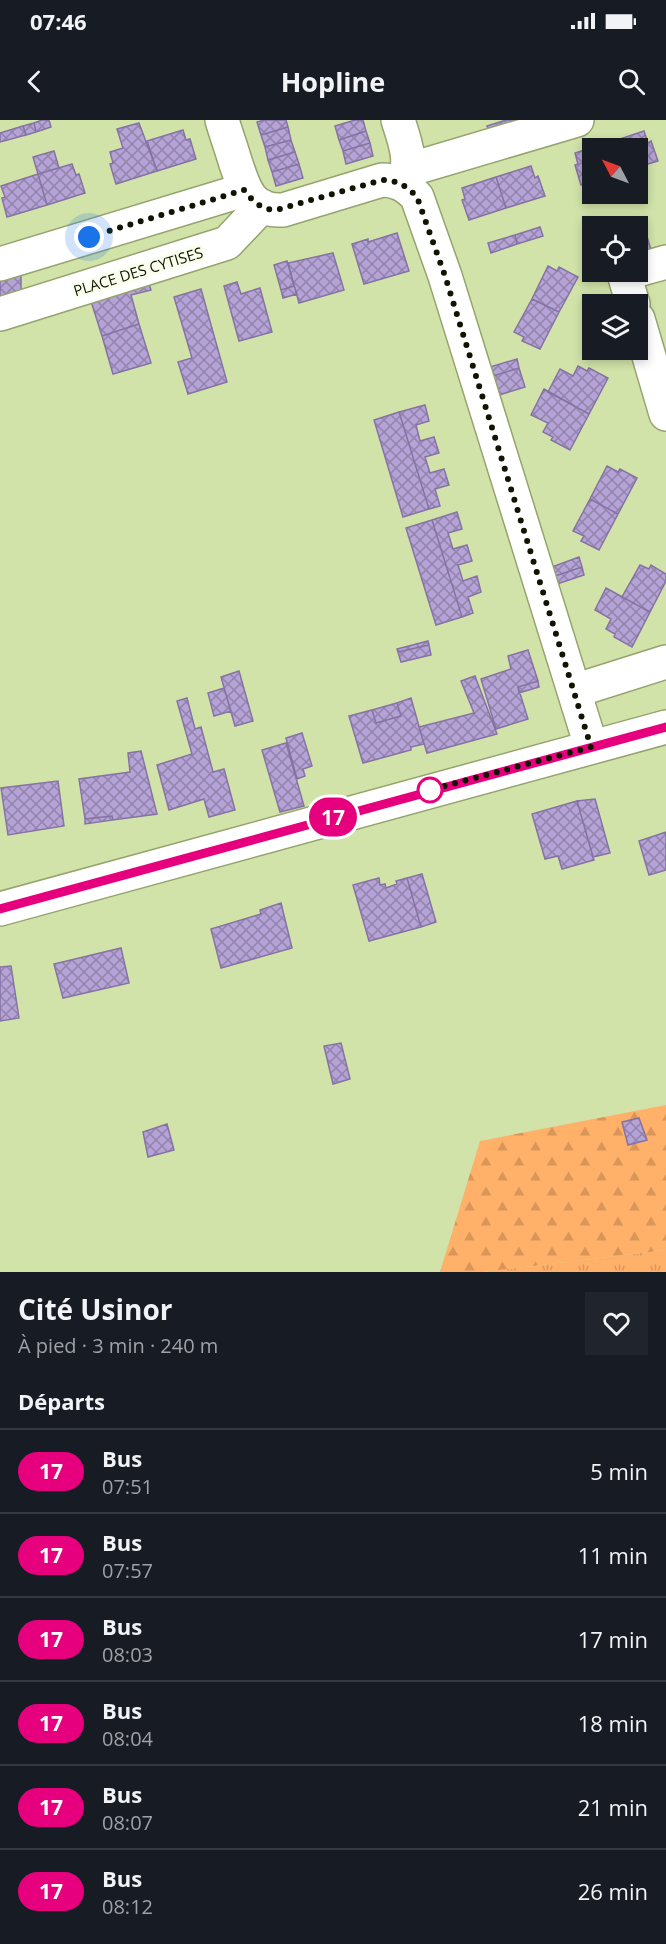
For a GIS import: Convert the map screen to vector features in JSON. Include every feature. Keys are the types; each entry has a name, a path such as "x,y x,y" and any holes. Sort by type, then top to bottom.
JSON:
{"street":[{"path":"222,120 253,198 269,210 283,210 382,180 397,182 577,120"},
{"path":"398,120 408,150 406,178 422,205 591,747"},
{"path":"0,264 253,198"},
{"name":"PLACE DES CYTISES","path":"0,315 227,243 253,198"},
{"path":"648,267 666,262"},
{"path":"648,354 666,414"},
{"path":"574,691 666,662"},
{"path":"0,909 666,727"}],"green space":[{"path":"666,1105 666,1250 482,1272 440,1272 480,1141"},
{"path":"666,1250 666,1272 482,1272"}],"building":[{"path":"49,120 51,127 36,132 34,123"},
{"path":"286,120 288,127 261,135 257,122"},
{"path":"363,120 366,131 339,140 335,126"},
{"path":"514,120 516,126 490,134 487,126"},
{"path":"34,123 36,132 26,135 23,126"},
{"path":"139,123 157,171 116,184 110,164 113,163 110,152 123,148 117,129"},
{"path":"23,126 26,135 0,142 0,133"},
{"path":"288,127 291,140 265,147 261,135"},
{"path":"183,130 186,140 190,139 196,159 157,171 147,141"},
{"path":"366,131 370,143 343,151 339,140"},
{"path":"644,131 646,138 623,138"},
{"path":"291,140 295,152 268,160 265,147"},
{"path":"651,141 658,161 648,164 648,143"},
{"path":"370,143 373,156 346,164 343,151"},
{"path":"54,151 59,168 38,174 33,157"},
{"path":"582,151 581,185 575,165 578,164 575,153"},
{"path":"295,152 299,164 272,172 268,160"},
{"path":"72,164 76,175 79,174 85,193 47,205 38,174"},
{"path":"299,164 303,178 276,186 272,172"},
{"path":"531,166 535,178 538,176 545,196 506,208 496,177"},
{"path":"38,174 47,205 7,217 2,198 5,197 1,186"},
{"path":"496,177 506,208 469,220 462,200 465,199 462,188"},
{"path":"540,227 543,236 517,244 515,235"},
{"path":"397,233 409,271 364,284 352,244 368,239 368,242"},
{"path":"515,235 517,244 491,253 488,243"},
{"path":"333,253 344,290 299,303 288,263"},
{"path":"287,261 294,286 281,290 274,265"},
{"path":"548,266 557,271 559,267 578,277 559,312 532,299"},
{"path":"0,267 17,270 21,277 21,290 17,295 0,299"},
{"path":"148,281 151,290 131,295 139,324 102,336 90,298"},
{"path":"237,282 241,294 260,288 272,332 239,341 224,286"},
{"path":"294,286 297,294 283,298 281,290"},
{"path":"201,289 227,382 188,394 178,362 192,358 174,297"},
{"path":"532,299 559,312 540,349 522,341 524,337 514,332"},
{"path":"139,324 151,363 113,374 102,336"},
{"path":"517,359 519,368 493,376 490,367"},
{"path":"578,366 587,371 589,368 608,378 589,414 548,392 560,369 573,376"},
{"path":"519,368 525,387 499,395 493,376"},
{"path":"544,389 589,414 570,450 551,440 553,437 543,432 548,423 531,415"},
{"path":"425,405 429,421 416,425 420,441 434,437 439,453 425,457 430,473 444,469 449,485 435,489 440,506 429,509 399,412"},
{"path":"399,412 429,509 403,517 374,420"},
{"path":"607,466 618,472 620,469 637,478 618,514 590,499"},
{"path":"590,499 618,514 599,550 581,541 584,536 573,531"},
{"path":"457,512 462,529 448,533 453,549 467,545 472,561 458,565 463,581 477,576 481,592 468,597 473,613 462,617 432,520"},
{"path":"432,520 462,617 436,625 406,528"},
{"path":"579,557 582,567 555,576 552,567"},
{"path":"640,565 649,569 651,565 666,574 666,581 650,612 622,597"},
{"path":"582,567 584,575 557,584 555,576"},
{"path":"606,588 650,612 632,647 614,637 615,634 606,629 611,619 595,610"},
{"path":"428,641 429,645 398,652 397,649"},
{"path":"429,645 431,655 401,662 398,652"},
{"path":"528,650 538,681 518,687 528,719 496,729 481,679 511,669 508,656"},
{"path":"239,671 253,721 235,726 221,677"},
{"path":"475,676 497,734 427,753 419,727 474,713 461,681"},
{"path":"538,681 539,687 519,693 518,687"},
{"path":"224,688 231,711 214,716 208,693"},
{"path":"187,698 195,729 201,727 213,772 224,769 235,810 209,817 204,799 169,810 157,765 192,754 177,701"},
{"path":"411,698 424,744 411,747 411,750 363,763 349,716 372,710 376,723 401,716 397,703"},
{"path":"397,703 401,716 376,723 372,710"},
{"path":"302,733 312,766 303,769 305,776 297,779 286,738"},
{"path":"286,743 304,806 280,812 262,750"},
{"path":"141,751 157,814 113,820 112,816 85,819 79,779 130,772 128,753"},
{"path":"58,781 64,826 8,835 1,788"},
{"path":"595,799 610,853 593,857 577,801"},
{"path":"577,801 594,860 562,869 558,856 545,859 532,814"},
{"path":"112,816 113,820 85,824 85,819"},
{"path":"666,832 666,870 649,875 639,841"},
{"path":"422,874 436,922 421,927 407,878"},
{"path":"379,878 380,885 385,884 386,888 397,884 396,881 407,878 421,927 369,941 353,885"},
{"path":"281,903 292,948 221,968 211,929 261,914 260,910"},
{"path":"121,948 129,983 63,998 54,964"},
{"path":"11,966 19,1018 0,1021 0,967"},
{"path":"341,1043 350,1079 333,1084 324,1046"},
{"path":"639,1118 647,1140 628,1145 622,1122"},
{"path":"167,1124 174,1150 148,1157 143,1132"}],"bus line":[{"name":"17","path":"0,909 666,727"}],"route":[{"path":"89,237 244,190 262,207 269,210 283,210 372,182 389,180 404,185 422,205 591,747 430,790"}]}
